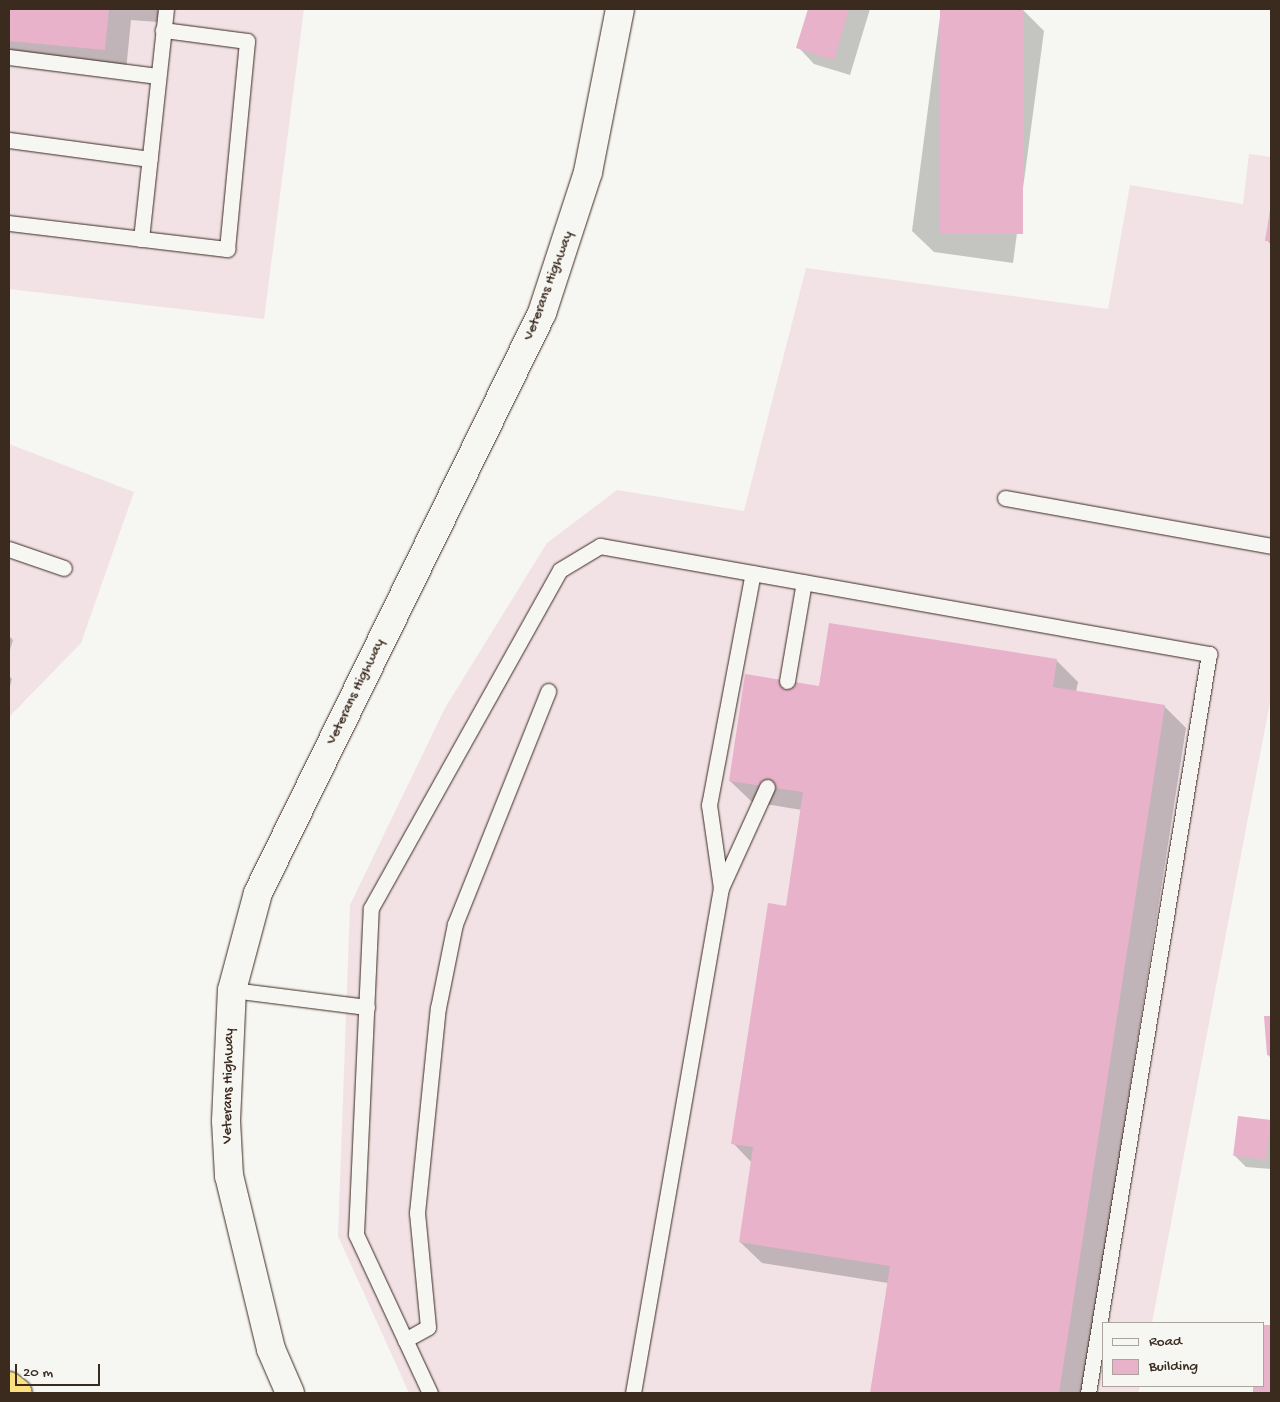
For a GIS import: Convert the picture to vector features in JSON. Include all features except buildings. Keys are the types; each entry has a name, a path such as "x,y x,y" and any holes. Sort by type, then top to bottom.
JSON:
{"highway":[{"path":"9,1386 18,1393"}],"street":[{"name":"Veterans Highway","path":"290,1393 271,1349 229,1176 226,1121 232,990 258,893 542,313 588,172 620,9"}],"lane":[{"path":"141,239 166,9"},
{"path":"9,223 226,249 247,41 163,30"},
{"path":"9,57 158,76"},
{"path":"9,140 150,159"},
{"path":"1005,498 1271,546"},
{"path":"430,1393 356,1234 371,908 560,570 600,546 1209,654 1088,1393"},
{"path":"9,549 64,568"},
{"path":"721,888 709,805 753,573"},
{"path":"787,681 804,582"},
{"path":"405,1340 428,1327 418,1212 438,1008 455,924 548,691"},
{"path":"633,1393 721,888 766,787"},
{"path":"232,990 366,1007"}],"shaded area":[{"path":"9,9 304,9 264,319 9,289"},
{"path":"1249,154 1271,157 1271,697 1152,1322 1102,1322 1102,1387 1140,1387 1138,1393 409,1393 338,1236 350,905 445,708 547,543 617,490 744,511 806,268 1108,309 1130,185 1243,204"},
{"path":"9,444 134,492 81,643 9,717"}]}
